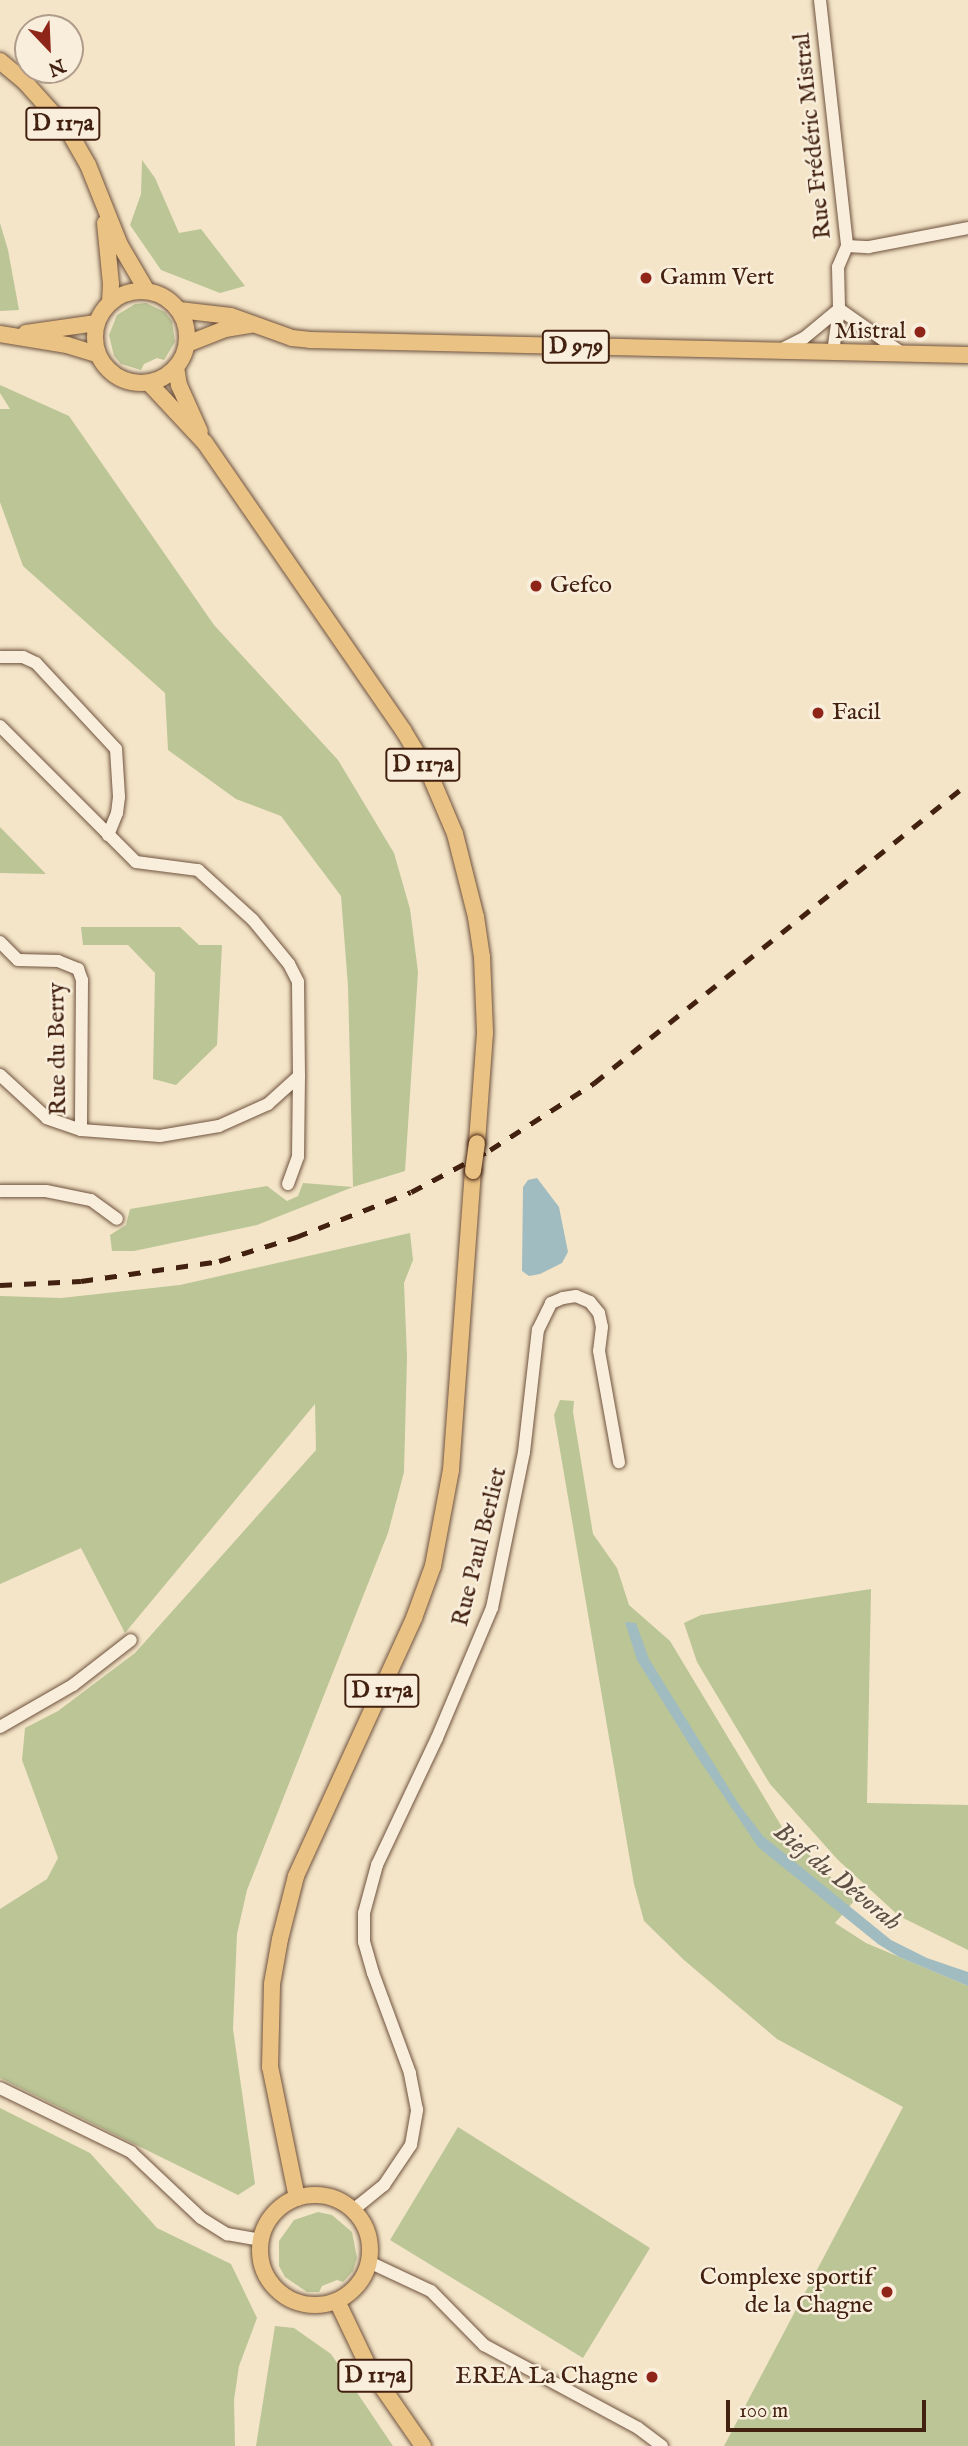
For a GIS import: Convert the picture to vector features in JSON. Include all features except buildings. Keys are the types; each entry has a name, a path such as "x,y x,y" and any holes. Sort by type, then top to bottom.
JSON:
{"main road":[{"name":"D 117a","path":"0,61 24,80 68,130 88,165 120,245 147,291"},
{"name":"D 117a","path":"103,203 111,284 110,302"},
{"path":"134,291 147,291 165,297 178,310 187,332 187,344 176,367 149,383 124,380 112,374 97,354 94,338 96,323 110,302 134,291"},
{"name":"D 979","path":"178,310 231,316 292,338 310,340 968,355"},
{"path":"6,334 96,323"},
{"path":"187,344 225,330 251,325"},
{"path":"6,334 97,354"},
{"name":"D 117a","path":"176,367 179,384 205,443"},
{"name":"D 117a","path":"149,383 205,443 403,730 430,775 455,834 476,917 482,957 485,1033 477,1143 450,1469 433,1566 404,1641 296,1876 272,1984 270,2067 297,2198"},
{"path":"325,2196 353,2210 367,2234 369,2262 358,2285 337,2301 324,2304 298,2302 276,2288 263,2266 262,2239 274,2214 297,2198 325,2196"},
{"name":"D 117a","path":"337,2301 369,2368 423,2446"}],"street":[{"name":"Rue Frédéric Mistral","path":"820,0 847,246 838,267 839,309 833,353"},
{"path":"847,246 869,247 968,228"},
{"path":"776,352 804,338 839,309 903,354"},
{"path":"0,657 23,657 36,663 116,749 119,797 117,813 108,835"},
{"path":"0,726 136,862 198,870 253,920 289,964 298,982 299,1076 298,1157 288,1184"},
{"name":"Rue du Berry","path":"0,942 18,960 58,961 78,969 82,980 81,1130"},
{"path":"0,1075 47,1118 81,1130 160,1136 219,1126 268,1104 299,1076"},
{"path":"0,1191 46,1191 91,1200 117,1219"},
{"name":"Rue Paul Berliet","path":"353,2210 384,2185 411,2144 417,2110 410,2073 364,1941 363,1913 377,1864 437,1738 492,1608 524,1452 538,1330 551,1303 563,1298 576,1296 590,1302 599,1313 602,1327 599,1351 619,1462"},
{"path":"0,1727 73,1685 131,1640"},
{"path":"0,2088 131,2152 201,2218 227,2234 262,2239"},
{"path":"369,2262 431,2291 484,2345 638,2428 662,2446"}],"green space":[{"path":"142,160 155,178 179,233 201,229 245,286 220,293 161,270 130,225 141,194"},
{"path":"0,223 8,250 19,310 0,311"},
{"path":"146,303 165,312 172,321 175,342 164,360 157,358 144,364 141,370 121,364 114,356 109,335 117,315 135,304"},
{"path":"0,385 69,416 214,625 338,760 394,853 410,909 418,972 405,1171 353,1187 348,986 341,896 281,816 236,799 168,750 165,693 23,566 0,502 0,409 10,409 0,393"},
{"path":"0,827 46,874 0,873"},
{"path":"81,927 180,927 199,945 222,945 217,1045 176,1085 153,1079 155,973 128,945 83,945"},
{"path":"303,1183 353,1187 257,1225 134,1251 112,1251 110,1235 126,1225 130,1209 267,1186 287,1201 298,1196"},
{"path":"410,1233 413,1260 404,1283 407,1357 404,1472 388,1533 247,1890 237,1934 233,2029 255,2184 238,2195 0,2078 0,1909 47,1879 58,1858 22,1760 25,1728 58,1711 135,1653 316,1450 315,1404 125,1633 81,1548 0,1584 0,1296 61,1298 180,1285"},
{"path":"560,1400 574,1401 573,1412 593,1534 617,1568 629,1605 670,1641 782,1827 854,1901 835,1923 866,1943 968,1986 968,2446 724,2446 903,2107 777,2039 684,1960 644,1921 634,1884 554,1415"},
{"path":"871,1589 867,1803 968,1805 968,1950 899,1916 838,1860 770,1784 697,1662 684,1623 701,1615"},
{"path":"0,2108 90,2153 157,2228 231,2264 257,2318 239,2366 234,2400 235,2446 0,2446"},
{"path":"458,2127 650,2248 583,2358 390,2240"},
{"path":"318,2212 332,2215 352,2232 357,2258 353,2271 343,2282 337,2280 322,2286 319,2292 307,2292 285,2277 279,2266 279,2241 294,2220"},
{"path":"275,2326 294,2328 331,2354 393,2446 256,2446"}],"water":[{"path":"537,1178 559,1207 568,1252 562,1263 540,1274 529,1276 522,1271 523,1187 528,1180"},
{"path":"625,1622 636,1623 649,1659 738,1803 763,1836 891,1940 927,1958 968,1972 968,1986 899,1957 878,1944 758,1847 694,1752 637,1660"}],"railway":[{"path":"0,1285 81,1281 219,1261 296,1237 411,1192 490,1150 594,1083 968,783"}],"place":[{"name":"Gamm Vert","path":"646,278"},
{"name":"Mistral","path":"920,332"},
{"name":"Gefco","path":"536,586"},
{"name":"Facil","path":"818,713"},
{"name":"Complexe sportif de la Chagne","path":"887,2292"},
{"name":"EREA La Chagne","path":"652,2377"}],"water label":[{"name":"Bief du Dévorah","path":"837,1877"}]}
